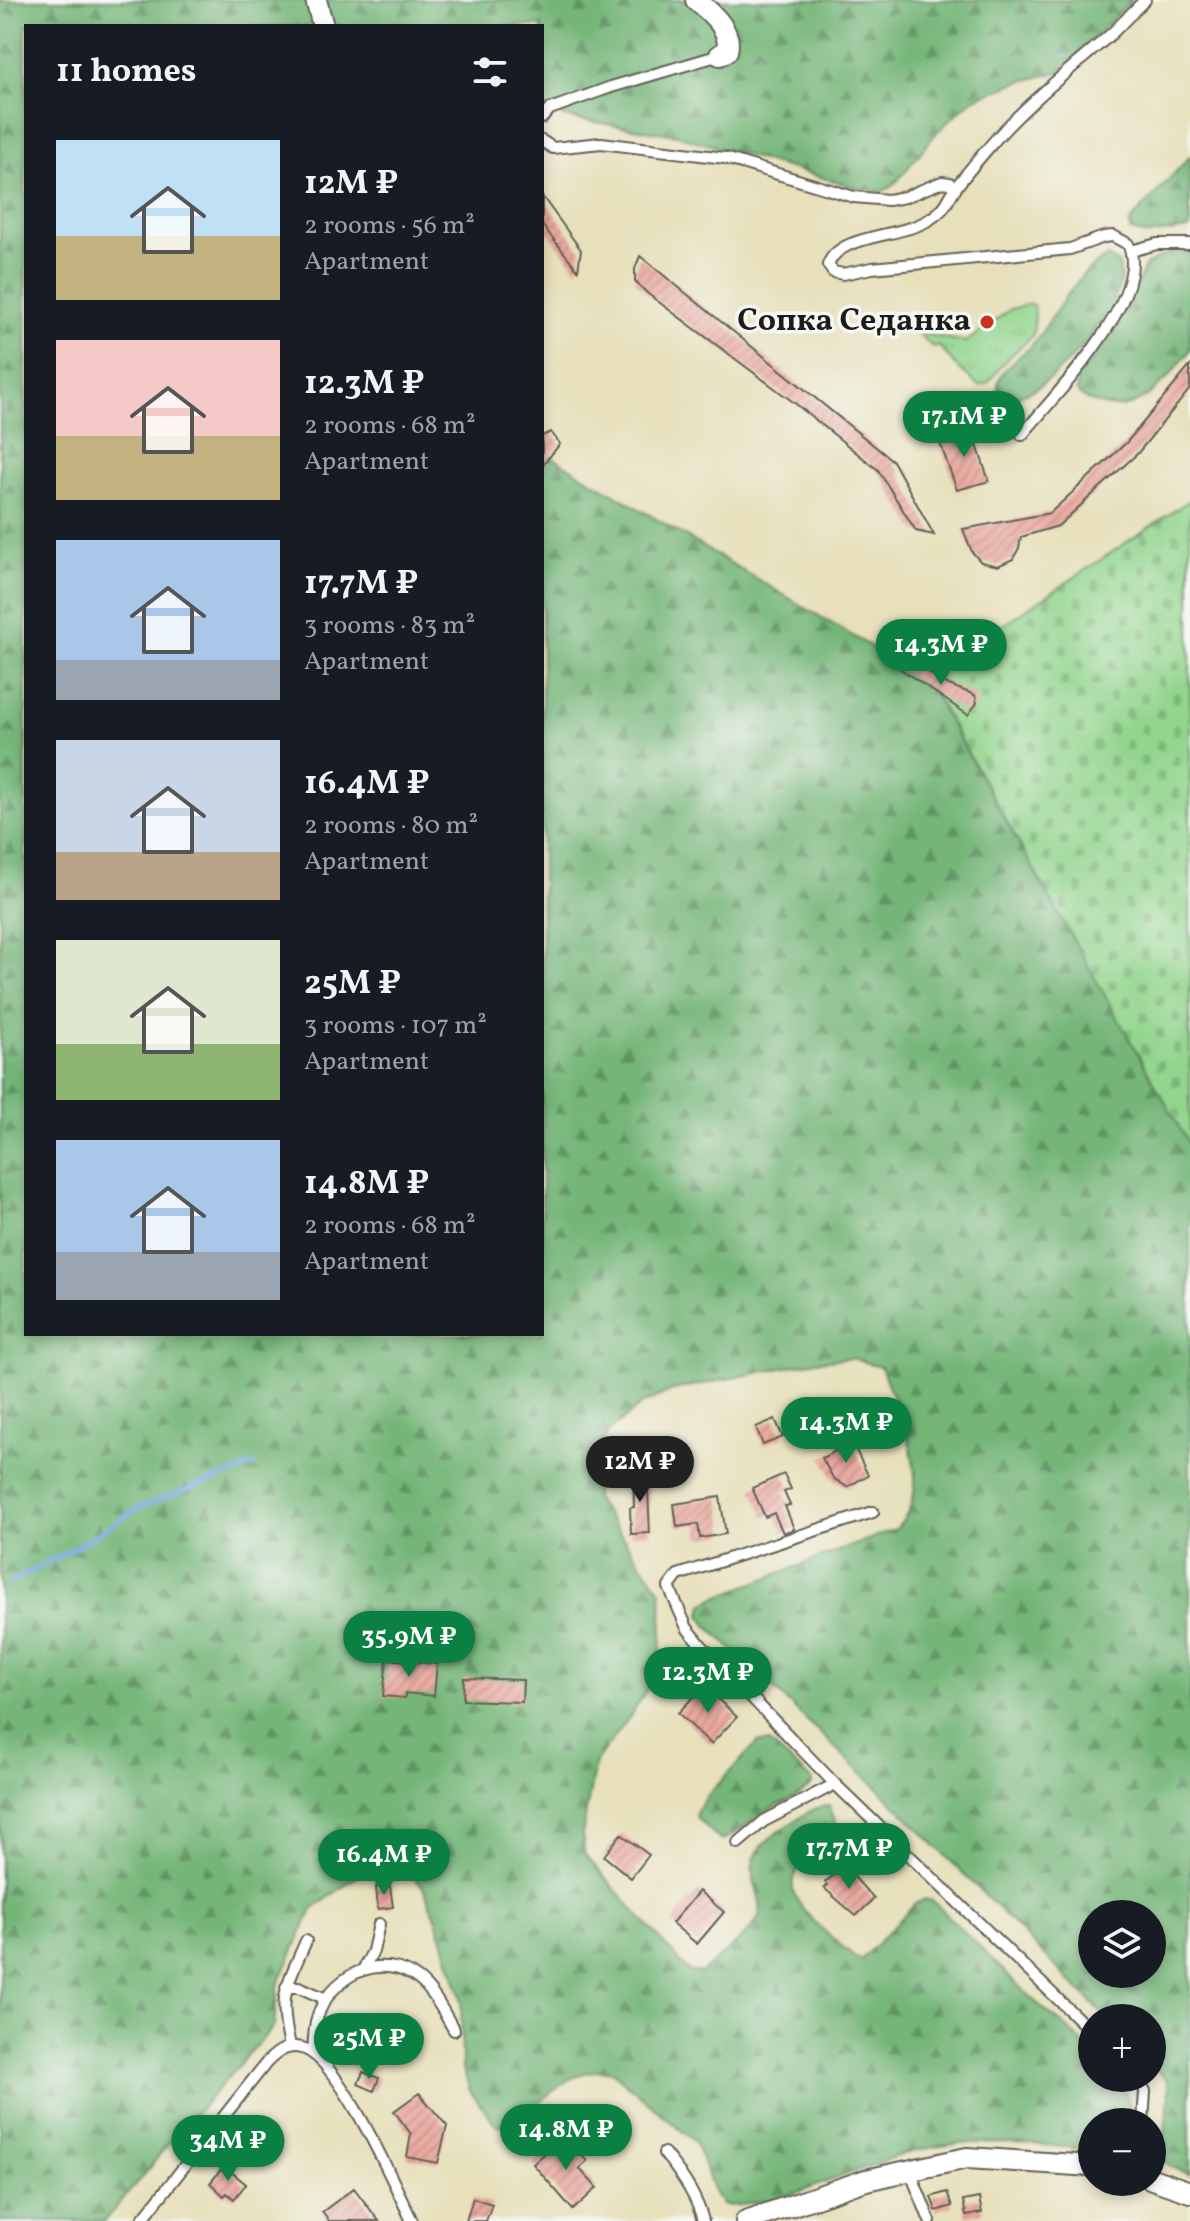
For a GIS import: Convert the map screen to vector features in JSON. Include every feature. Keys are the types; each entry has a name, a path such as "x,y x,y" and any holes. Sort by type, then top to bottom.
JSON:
{"street":[{"path":"316,0 322,24"},
{"path":"696,0 716,17 728,38 727,51 720,55"},
{"path":"746,2221 866,2180 967,2158 1078,2165"},
{"path":"1166,2184 1190,2192"}],"lane":[{"path":"1022,435 1112,322 1132,277 1128,244 1113,236 1070,249 872,268 843,274 833,272 828,265 831,257 854,241 900,233 929,220 949,203 954,189 997,138 1064,72 1112,33 1145,0"},
{"path":"544,116 550,109 611,87 720,55"},
{"path":"544,142 553,148 601,143 725,158 854,197 888,200 905,197 942,182 950,183 954,189"},
{"path":"1131,251 1157,244 1190,244"},
{"path":"873,1512 678,1575 669,1587 682,1619 701,1645 835,1784 1078,2018"},
{"path":"738,1843 764,1821 835,1784"},
{"path":"313,2054 319,2013 326,1999 332,1990 364,1968 373,1951 379,1924"},
{"path":"290,2046 283,2004 286,1987 306,1941"},
{"path":"364,1968 403,1969 421,1981 454,2030"},
{"path":"286,1987 299,1987 326,1999"},
{"path":"141,2221 267,2062 277,2051 290,2046 305,2049 319,2058 336,2079 377,2147 412,2221"},
{"path":"664,2153 677,2168 697,2203 703,2221"},
{"path":"910,2171 930,2221"}],"green space":[{"path":"0,0 1132,0 1059,72 1015,83 973,99 938,131 894,185 882,192 858,188 676,135 563,117 544,104 544,24 24,24 24,1336 544,1336 544,452 925,679 1190,1144 1190,2174 1166,2162 1169,2097 1166,2079 1166,2004 1093,2004 890,1800 707,1625 701,1615 703,1604 714,1598 896,1529 908,1511 914,1492 915,1471 897,1406 881,1367 851,1358 817,1361 673,1390 642,1404 611,1430 603,1441 596,1458 595,1498 661,1591 662,1638 659,1662 649,1686 595,1763 582,1835 585,1855 688,1971 701,1973 756,1922 760,1911 753,1866 757,1853 769,1839 790,1824 813,1810 829,1806 836,1822 805,1860 793,1883 799,1903 817,1924 856,1958 862,1959 915,1904 925,1899 933,1901 1031,1998 1078,2038 1078,2092 1125,2092 1130,2108 1078,2108 1078,2148 1000,2142 953,2144 908,2153 792,2194 746,2205 724,2206 715,2194 695,2142 613,2072 595,2071 579,2075 565,2082 527,2112 497,2126 470,2091 462,2066 461,1998 437,1920 423,1887 411,1874 394,1865 372,1865 312,1910 278,1985 274,2026 172,2140 105,2221 0,2221"},
{"path":"1190,156 1190,229 1148,235 1130,231 1130,222"},
{"path":"1190,252 1190,351 1162,384 1139,401 1113,407 1087,400 1077,392 1077,378 1117,327 1146,265 1166,254"},
{"path":"1107,257 1119,264 1120,283 1104,317 1089,338 1052,376 1033,390 1014,397 998,395 998,383 1003,372 1040,335 1074,285"},
{"path":"1029,304 1033,306 1035,314 1033,335 1006,360 988,383 979,386 940,347 931,346 915,330 918,328 928,335 966,342 1011,309"},
{"path":"1190,500 1190,1146 925,677"},
{"path":"758,1742 770,1743 812,1780 812,1784 721,1841 697,1818 696,1812"}],"building":[{"path":"544,199 581,250 578,270 544,228"},
{"path":"640,256 893,461 934,535 916,531 878,470 796,404 648,294 635,281"},
{"path":"1190,366 1190,389 1138,453 1058,526 1021,537 1013,559 998,566 981,562 972,552 963,529 1050,513 1127,442"},
{"path":"971,427 989,481 957,490 939,440"},
{"path":"551,432 560,444 544,464 544,435"},
{"path":"906,658 949,685 975,695 977,703 968,715 899,668"},
{"path":"775,1419 783,1437 763,1445 756,1427"},
{"path":"852,1442 868,1475 847,1487 833,1478 822,1458"},
{"path":"633,1471 647,1471 650,1533 631,1534"},
{"path":"784,1474 791,1489 784,1492 790,1505 785,1506 794,1529 783,1533 774,1513 765,1517 752,1488"},
{"path":"720,1497 726,1534 700,1538 698,1524 677,1527 674,1504"},
{"path":"387,1659 437,1664 434,1696 405,1693 405,1698 383,1696"},
{"path":"464,1678 523,1680 522,1702 463,1700"},
{"path":"704,1686 737,1717 711,1744 678,1713"},
{"path":"621,1834 649,1855 631,1878 604,1856"},
{"path":"845,1867 874,1899 856,1916 824,1888 827,1885 825,1882"},
{"path":"390,1886 393,1907 378,1909 376,1887"},
{"path":"699,1891 724,1912 697,1944 672,1923"},
{"path":"363,2072 379,2078 374,2091 358,2084"},
{"path":"419,2093 447,2126 438,2163 407,2157 411,2134 394,2111"},
{"path":"565,2135 587,2161 579,2168 597,2188 573,2210 533,2164"},
{"path":"224,2166 246,2184 234,2199 227,2193 224,2196 210,2183"},
{"path":"354,2188 379,2221 329,2221 322,2212"},
{"path":"947,2192 952,2206 936,2211 931,2197"},
{"path":"473,2198 492,2204 486,2221 466,2221"},
{"path":"979,2198 982,2213 966,2216 963,2201"}],"waterway":[{"path":"9,1583 78,1546 140,1507 254,1465"}],"place":[{"name":"Сопка Седанка","path":"987,322"}]}
